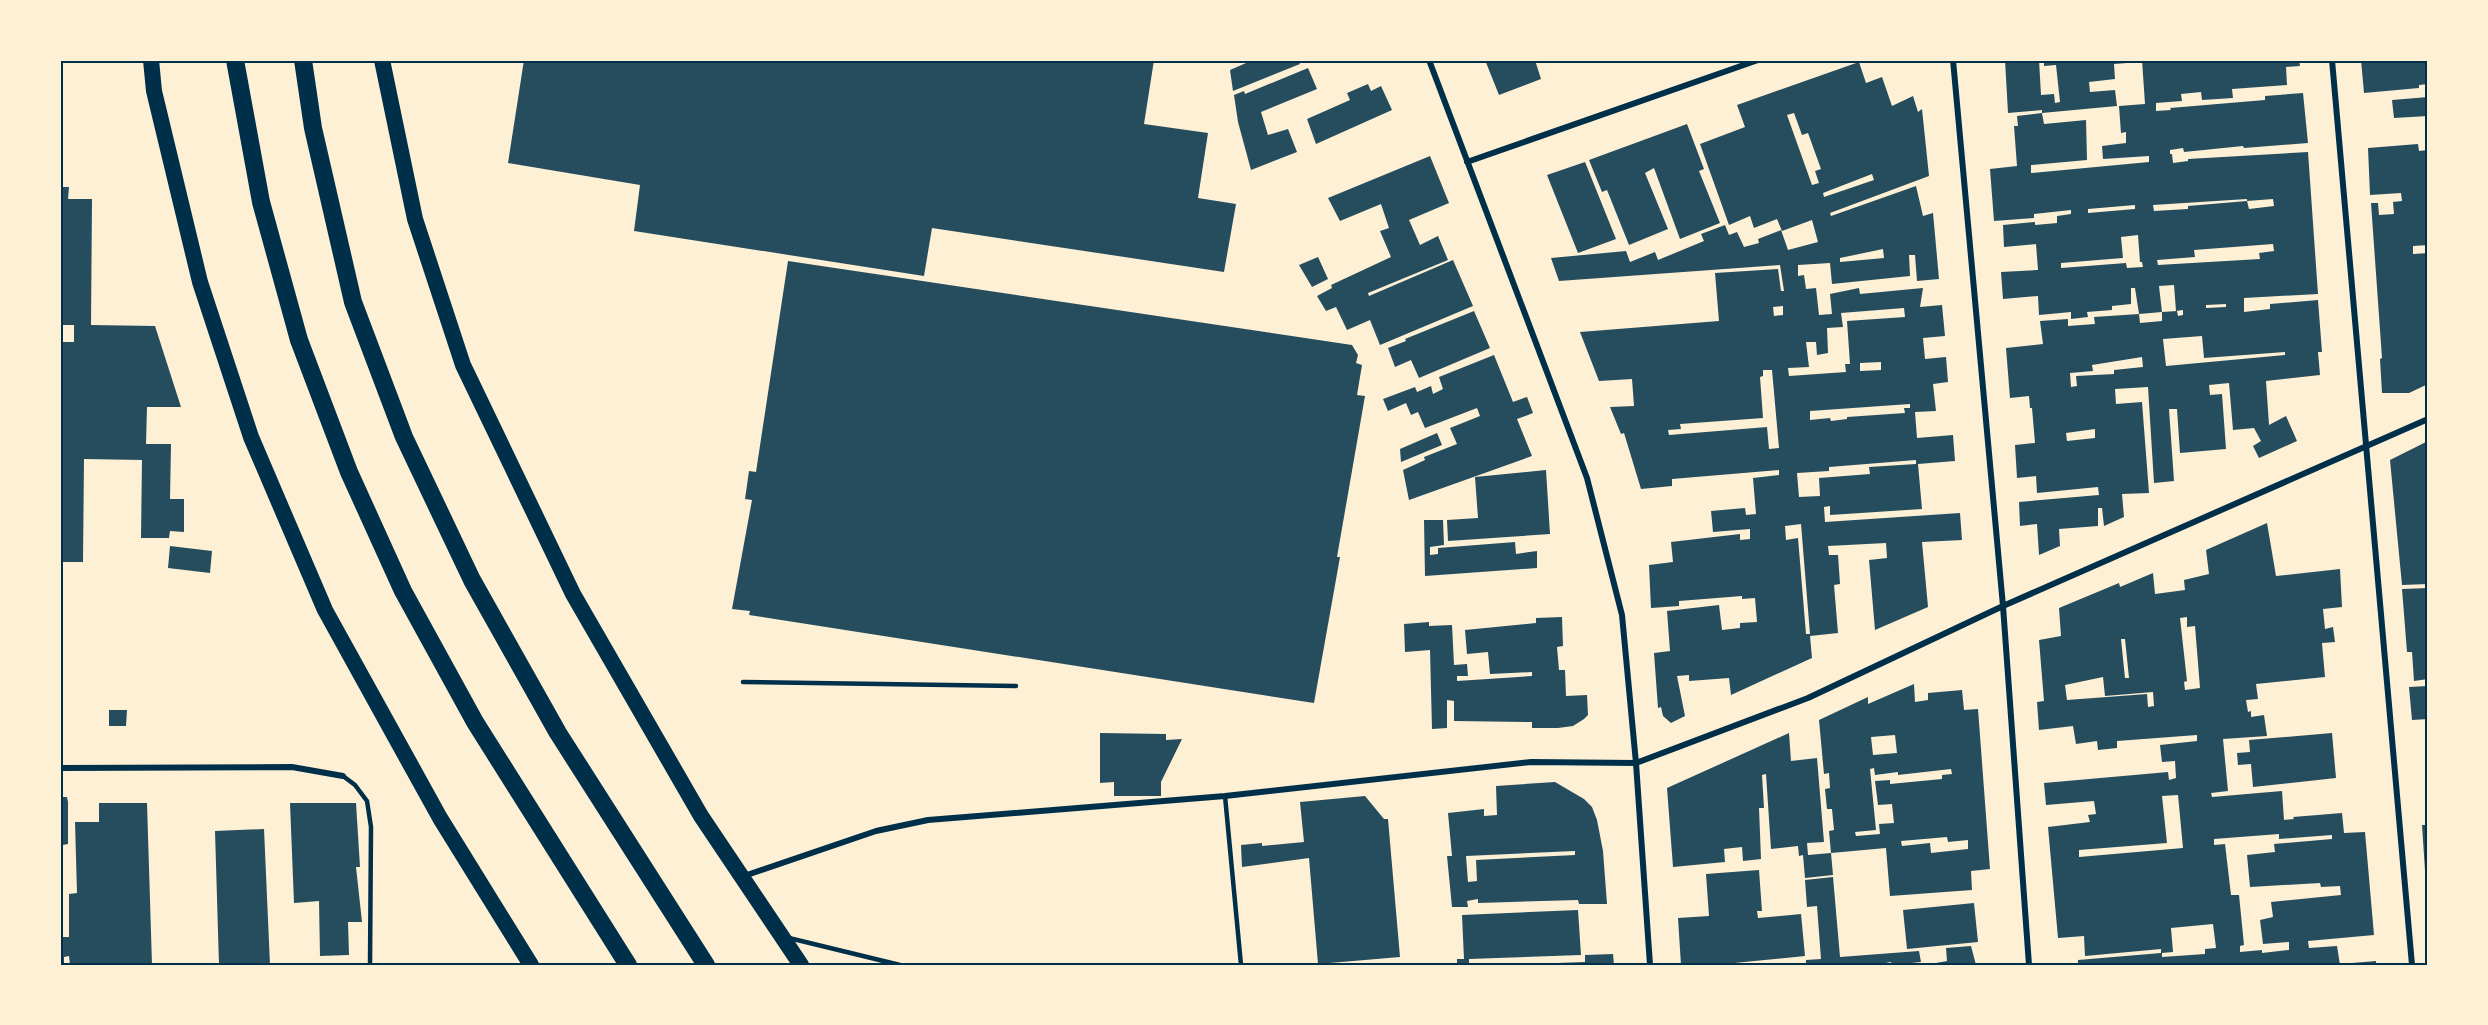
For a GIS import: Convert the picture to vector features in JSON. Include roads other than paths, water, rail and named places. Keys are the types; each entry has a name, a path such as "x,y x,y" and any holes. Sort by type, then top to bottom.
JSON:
{"highway":[{"path":"151,60 154,91 200,282 251,437 325,610 440,818 531,965"},
{"path":"235,60 261,202 300,340 349,472 403,591 475,722 628,965"},
{"path":"303,60 313,128 353,302 404,437 472,580 558,733 706,965"},
{"path":"382,60 415,219 463,365 573,594 701,816 801,965"}],"street":[{"path":"1429,60 1587,478 1622,615 1636,763 1650,965"},
{"path":"1467,162 1758,60"},
{"path":"1953,60 2003,606 2029,965"},
{"path":"2332,60 2412,965"},
{"path":"741,877 876,831 928,820 1225,796 1531,762 1636,763 1808,698 2003,606 2428,420"},
{"path":"60,768 292,767 343,776"}],"lane":[{"path":"743,682 1016,686"},
{"path":"343,776 355,785 367,801 371,827 370,965"},
{"path":"1225,796 1241,965"},
{"path":"784,937 900,965"}]}
